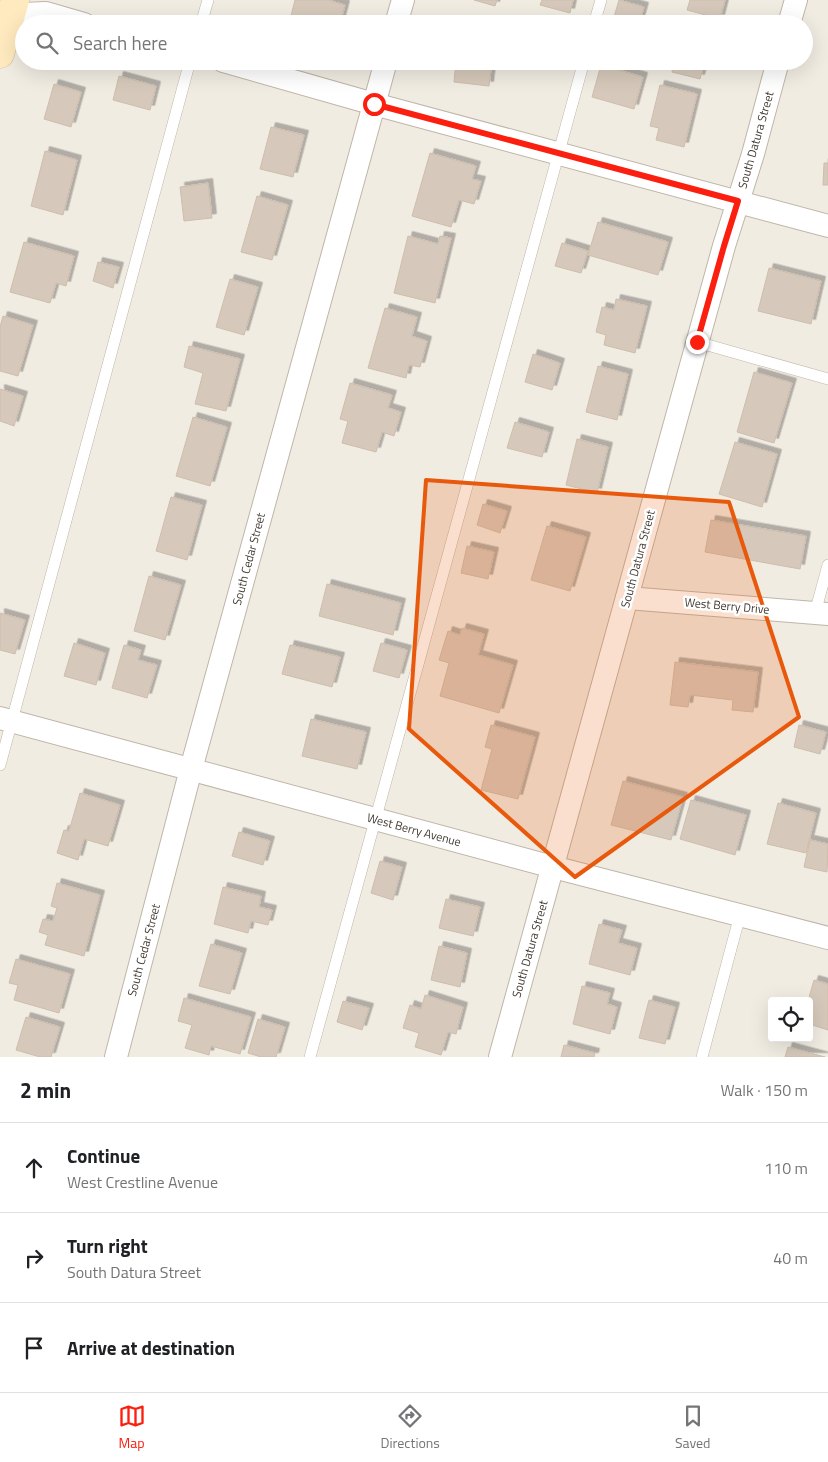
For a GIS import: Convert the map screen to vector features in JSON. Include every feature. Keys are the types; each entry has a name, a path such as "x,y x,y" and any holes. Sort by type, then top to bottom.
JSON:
{"street":[{"path":"399,15 403,0"},
{"path":"792,15 796,0"},
{"path":"0,54 9,10 53,15"},
{"path":"255,70 828,226"},
{"name":"South Cedar Street","path":"116,1057 191,769 383,70"},
{"name":"South Datura Street","path":"500,1057 697,342 775,70"},
{"name":"West Berry Drive","path":"627,598 821,613"},
{"name":"West Berry Avenue","path":"6,720 553,867 828,938"}],"lane":[{"path":"204,15 208,0"},
{"path":"597,15 601,0"},
{"path":"0,765 6,720 187,70"},
{"path":"310,1057 582,70"},
{"path":"697,342 828,379"},
{"path":"821,613 828,565"},
{"path":"702,1057 740,915"}],"highlighted area":[{"path":"426,480 729,502 799,717 575,877 409,729"}],"building":[{"path":"295,0 328,0 345,5 342,15 291,15"},
{"path":"474,0 497,0 495,6"},
{"path":"542,0 573,0 570,13 540,5"},
{"path":"619,0 644,7 642,15 615,15"},
{"path":"690,0 725,0 721,15 705,15 687,10"},
{"path":"455,70 491,70 489,86 454,82"},
{"path":"600,70 618,70 643,77 634,109 592,97"},
{"path":"672,70 702,70 700,79 672,72"},
{"path":"119,76 156,86 150,110 113,100"},
{"path":"54,84 81,92 71,127 44,119"},
{"path":"660,85 697,94 684,147 656,140 659,128 650,126"},
{"path":"271,127 304,135 293,177 260,169"},
{"path":"45,151 77,160 63,215 31,206"},
{"path":"430,153 476,166 472,179 481,181 474,204 459,200 451,227 412,216"},
{"path":"824,163 828,163 828,185 823,185"},
{"path":"208,183 212,218 184,221 180,187"},
{"path":"257,196 288,205 272,260 241,252"},
{"path":"598,222 668,242 658,275 588,255"},
{"path":"408,236 438,244 440,236 451,238 435,303 394,293"},
{"path":"24,242 74,256 66,286 56,283 50,303 10,292"},
{"path":"562,243 588,251 581,273 555,266"},
{"path":"98,262 119,267 113,288 93,281"},
{"path":"769,268 821,281 811,324 758,311"},
{"path":"230,279 258,287 244,335 216,327"},
{"path":"616,299 647,306 635,353 604,345 606,335 596,332 602,307 614,310"},
{"path":"385,308 417,317 412,336 427,341 420,367 409,365 406,378 368,368"},
{"path":"3,316 33,325 18,376 0,371 0,327"},
{"path":"189,346 240,359 226,411 195,404 203,373 184,367"},
{"path":"533,354 560,363 552,390 525,382"},
{"path":"598,366 628,374 617,420 586,412"},
{"path":"754,372 792,383 774,443 737,432"},
{"path":"350,383 392,395 388,408 401,412 394,436 382,432 376,452 342,443 348,421 340,419"},
{"path":"0,389 23,396 14,426 0,421"},
{"path":"193,417 227,427 210,486 176,476"},
{"path":"515,422 549,432 542,457 507,448"},
{"path":"577,439 608,447 597,493 566,485"},
{"path":"735,442 777,454 762,507 719,494"},
{"path":"171,497 202,505 187,560 156,551"},
{"path":"483,504 507,511 500,533 477,525"},
{"path":"711,520 806,536 800,569 705,552"},
{"path":"547,526 586,537 570,591 531,580"},
{"path":"467,546 494,552 488,579 461,573"},
{"path":"149,576 181,585 165,640 134,631"},
{"path":"327,584 401,603 393,635 319,616"},
{"path":"0,613 25,620 15,654 0,650"},
{"path":"462,628 484,634 478,655 513,665 499,713 440,696 449,663 439,660 448,631 460,635"},
{"path":"74,643 105,653 96,685 64,676"},
{"path":"381,643 407,650 399,678 373,671"},
{"path":"124,645 141,650 138,660 157,665 147,698 112,688"},
{"path":"290,645 340,657 332,687 282,674"},
{"path":"675,662 758,672 753,712 732,710 733,700 690,695 688,707 670,705"},
{"path":"311,719 366,732 357,769 302,756"},
{"path":"491,725 535,737 518,799 481,790 492,749 485,747"},
{"path":"799,725 826,732 820,754 794,747"},
{"path":"623,781 683,797 671,840 611,825"},
{"path":"80,793 120,805 108,846 84,839 78,860 57,853 64,830 69,831"},
{"path":"691,800 746,815 735,855 680,839"},
{"path":"778,803 816,813 806,853 767,844"},
{"path":"239,832 270,841 263,865 232,856"},
{"path":"810,840 828,844 827,872 804,867"},
{"path":"380,861 402,867 393,900 371,893"},
{"path":"57,883 100,895 84,956 45,945 48,935 39,932 43,919 53,921 57,908 51,906"},
{"path":"223,887 261,896 259,907 272,910 268,925 251,921 248,933 214,924"},
{"path":"446,899 480,907 473,936 439,928"},
{"path":"599,924 622,930 618,943 637,948 630,975 589,964"},
{"path":"211,944 242,953 230,994 199,986"},
{"path":"439,946 467,953 460,987 431,980"},
{"path":"16,959 70,974 59,1013 14,1000 18,985 9,983"},
{"path":"814,980 828,984 828,1030 813,1025 813,997 809,997"},
{"path":"582,986 610,993 607,1004 617,1007 610,1034 573,1024"},
{"path":"425,995 463,1007 456,1034 448,1032 441,1055 415,1047 419,1033 403,1028 410,1005 421,1009"},
{"path":"184,998 251,1017 240,1054 211,1046 209,1055 185,1048 192,1025 178,1021"},
{"path":"649,1000 675,1007 665,1044 639,1038"},
{"path":"343,1001 369,1008 362,1030 337,1022"},
{"path":"26,1017 60,1027 51,1057 40,1057 16,1050"},
{"path":"258,1019 285,1027 276,1057 261,1057 248,1053"},
{"path":"564,1045 595,1053 594,1057 561,1057"},
{"path":"788,1047 825,1057 785,1057"}],"route":[{"path":"374,104 738,201 697,342"}]}
